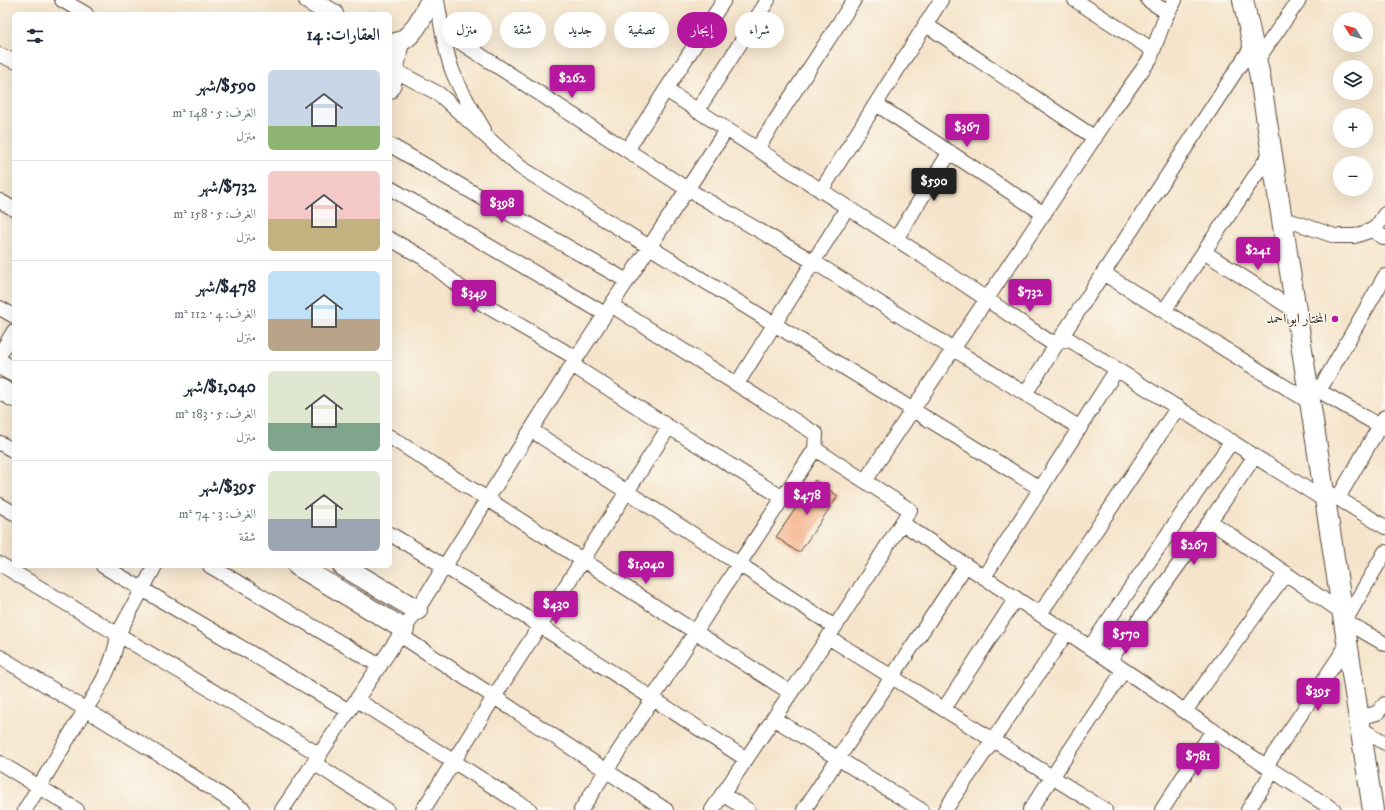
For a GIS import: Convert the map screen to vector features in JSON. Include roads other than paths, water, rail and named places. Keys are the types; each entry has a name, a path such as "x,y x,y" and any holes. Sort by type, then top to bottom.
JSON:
{"main road":[{"path":"309,0 330,12"},
{"path":"395,42 408,36 418,24 431,0"},
{"path":"1243,0 1260,77 1297,312 1313,392 1330,496 1344,617 1373,810"},
{"path":"0,364 12,371"},
{"path":"0,389 12,396"},
{"path":"301,568 402,632"},
{"path":"346,568 417,610"}],"street":[{"path":"62,0 83,12"},
{"path":"437,0 442,31"},
{"path":"627,150 724,0"},
{"path":"697,111 768,0"},
{"path":"757,149 854,0"},
{"path":"821,191 941,0"},
{"path":"1075,0 1153,50"},
{"path":"1148,0 1168,13"},
{"path":"865,481 1095,138 1143,70 1150,59 1174,0"},
{"path":"1025,394 1103,273 1255,52 1299,0"},
{"path":"926,24 1095,138"},
{"path":"392,88 401,46 395,42"},
{"path":"446,48 452,70 463,94 490,141"},
{"path":"468,48 687,189 814,262 1080,428"},
{"path":"0,55 12,60"},
{"path":"396,71 439,94 520,167 1041,489"},
{"path":"666,90 896,239 1047,340 1054,342 1070,340 1255,456 1385,527"},
{"path":"876,104 1044,214"},
{"path":"282,810 417,610 574,362 726,130"},
{"path":"392,146 627,282"},
{"path":"1164,311 1272,151"},
{"path":"896,239 950,152"},
{"path":"392,189 738,384 816,434 815,449 580,810"},
{"path":"0,201 12,208"},
{"path":"738,384 847,208"},
{"path":"1282,218 1335,236 1355,236 1372,230 1377,226 1385,214"},
{"path":"1372,230 1385,238"},
{"path":"392,239 424,258 476,300 574,362 669,427 783,498"},
{"path":"1204,252 1297,312"},
{"path":"1103,273 1164,311 1313,392 1383,424 1330,496"},
{"path":"1313,392 1385,276"},
{"path":"0,308 12,315"},
{"path":"0,354 12,334"},
{"path":"984,577 1117,370"},
{"path":"1040,614 1178,407"},
{"path":"423,810 540,625 669,427"},
{"path":"531,430 739,564 892,677 1105,810"},
{"path":"392,438 791,693"},
{"path":"1090,647 1232,441"},
{"path":"0,443 12,450"},
{"path":"712,810 832,632 910,510 815,449"},
{"path":"1110,660 1255,456"},
{"path":"0,505 12,512"},
{"path":"1210,521 1286,573 1344,617 1385,644"},
{"path":"902,523 1334,810"},
{"path":"392,535 540,625 746,759"},
{"path":"1344,617 1385,552"},
{"path":"0,564 118,634 317,759 387,810"},
{"path":"804,810 966,565"},
{"path":"106,568 453,761 530,810"},
{"path":"25,810 86,710 112,663 117,646 118,634 154,568"},
{"path":"213,568 380,666"},
{"path":"1185,711 1286,573"},
{"path":"944,709 1016,598"},
{"path":"402,632 494,697 666,810"},
{"path":"945,810 1067,632"},
{"path":"1248,810 1269,768 1348,644"},
{"path":"0,657 173,763 244,810"},
{"path":"1030,810 1124,670"},
{"path":"1385,704 1377,713 1359,723 1385,743"},
{"path":"773,718 921,810"},
{"path":"1162,810 1213,730"},
{"path":"0,763 77,810"},
{"path":"722,794 748,810"}],"place":[{"name":"المختار ابو احمد","path":"1335,319"}]}
